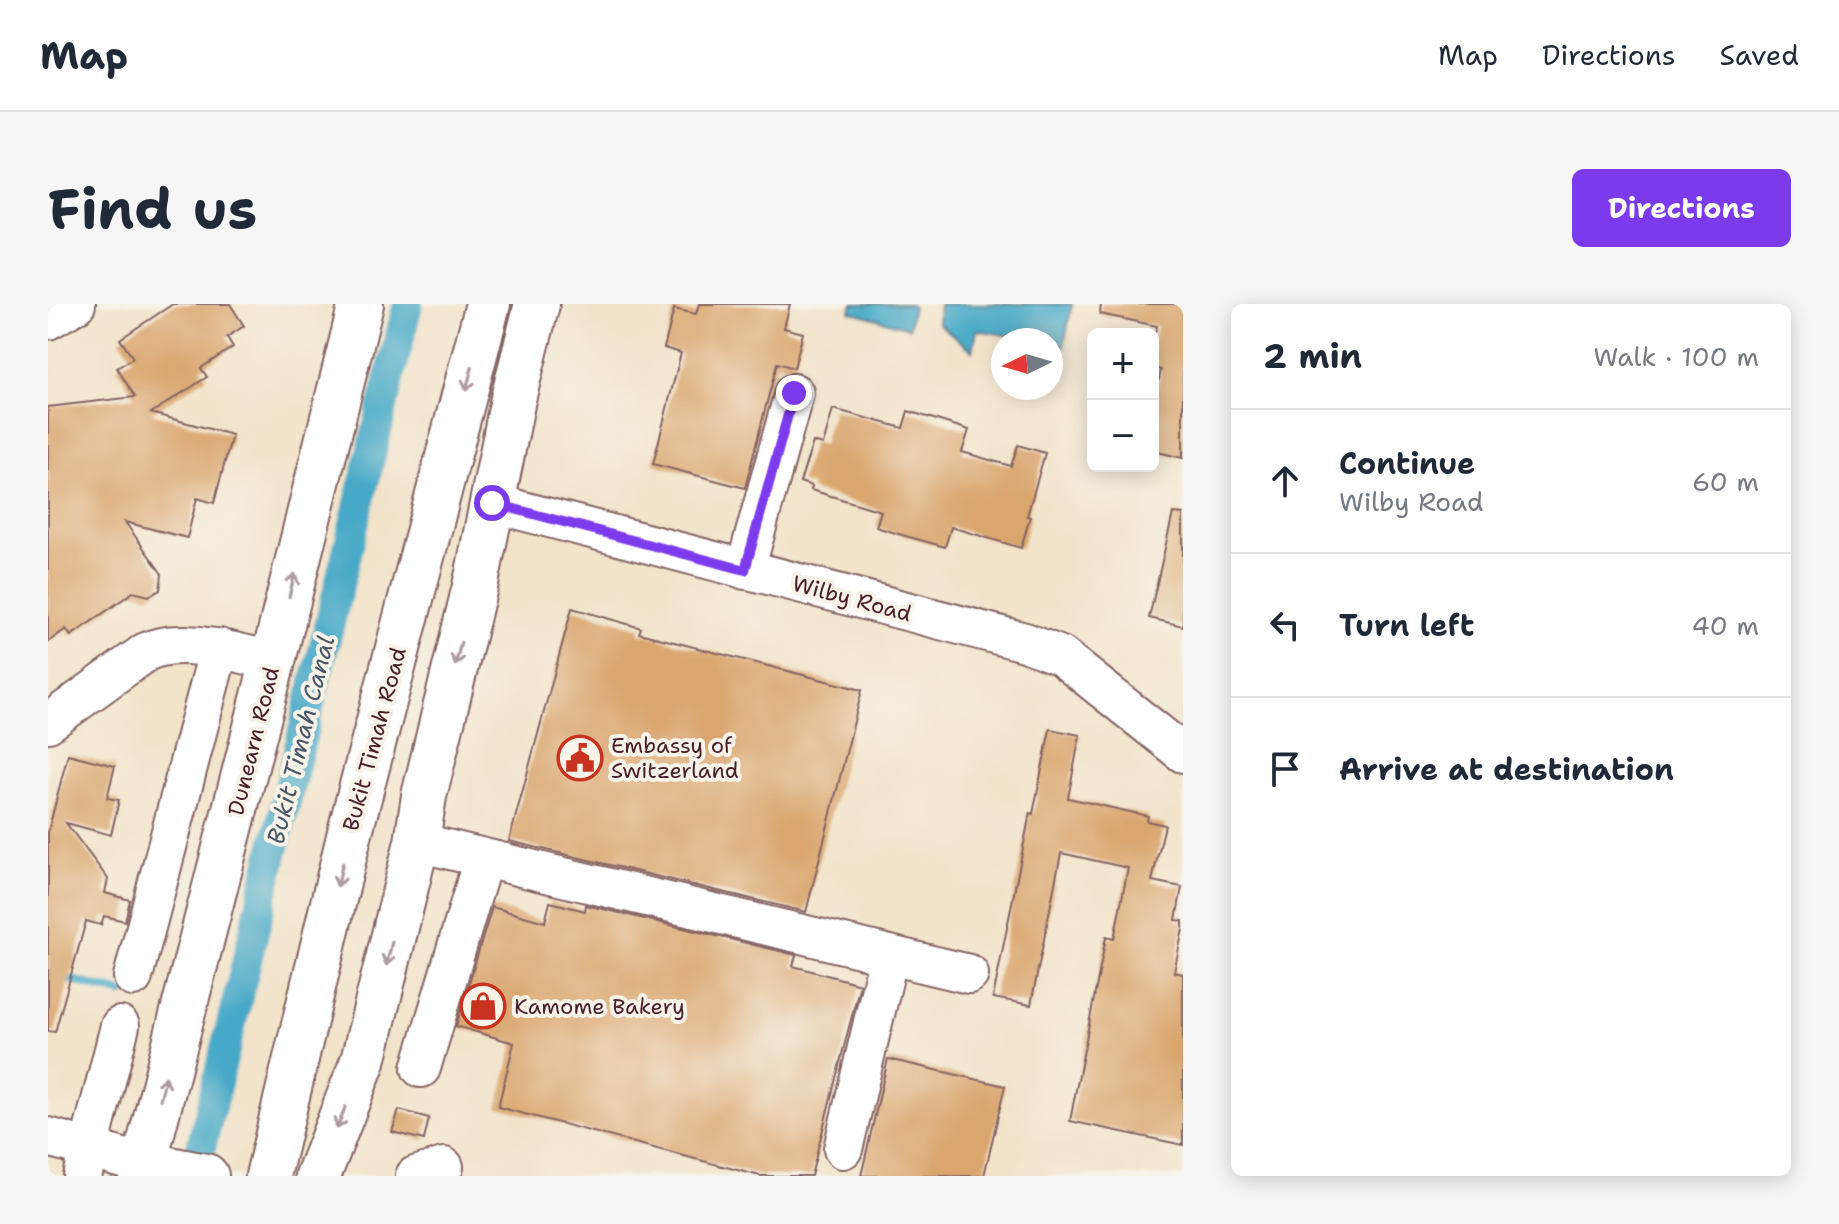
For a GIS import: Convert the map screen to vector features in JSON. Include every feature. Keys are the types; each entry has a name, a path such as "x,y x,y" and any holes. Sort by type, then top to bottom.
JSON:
{"highway":[{"name":"Dunearn Road","path":"142,1170 361,304"},
{"name":"Bukit Timah Road","path":"267,1175 351,828 488,304"},
{"path":"318,1176 363,1061 417,842 424,796 477,578 513,399 537,304"},
{"path":"351,828 387,825 424,796"},
{"path":"142,1170 206,1176"}],"street":[{"path":"48,320 76,304"},
{"path":"745,570 794,393"},
{"name":"Wilby Road","path":"492,503 1025,642 1061,656 1183,753"},
{"path":"48,723 161,644 219,648 273,661"},
{"path":"133,977 219,648"},
{"path":"417,842 969,974"},
{"path":"421,1068 483,859"},
{"path":"843,1149 889,955"},
{"path":"86,1161 120,1026"},
{"path":"48,1137 86,1161 142,1170"}],"water":[{"path":"853,304 910,304 913,306 909,328 850,311"},
{"path":"939,304 1072,304 1064,346 1063,328 991,328 991,332 977,330 973,351 938,323"}],"building":[{"path":"173,304 230,304 244,326 227,337 233,347 201,368 207,377 151,413 232,435 214,503 197,498 187,538 125,522 162,574 160,590 149,596 133,592 71,636 66,629 48,642 48,407 135,397 117,368 133,358 120,339"},
{"path":"699,304 790,304 784,328 803,333 794,368 777,363 745,488 653,464 681,353 664,348 674,309 696,314"},
{"path":"1101,304 1183,304 1183,458 1159,452 1159,328 1100,314"},
{"path":"833,409 903,428 908,411 969,430 962,452 1011,466 1018,445 1045,453 1021,548 951,527 945,547 902,535 876,527 881,511 811,490 812,486 800,482 813,442 823,445"},
{"path":"1173,513 1183,514 1183,626 1149,618"},
{"path":"572,608 641,628 639,633 862,690 806,912 509,841"},
{"path":"1050,729 1080,735 1068,798 1148,816 1147,821 1165,825 1152,881 1182,887 1176,920 1183,921 1183,929 1174,972 1183,974 1183,1145 1070,1121 1106,937 1114,939 1128,868 1061,853 1031,1005 993,998"},
{"path":"68,754 115,766 107,798 119,800 111,835 66,823 108,879 105,893 130,900 125,921 104,916 101,925 86,921 55,1032 48,1031 48,832"},
{"path":"550,902 585,911 586,905 796,955 793,966 860,984 811,1176 760,1176 498,1107 514,1043 456,1026 492,907 545,922"},
{"path":"888,1059 1005,1086 984,1176 861,1176"},
{"path":"399,1110 429,1118 424,1140 392,1132"}],"waterway":[{"name":"Bukit Timah Canal","path":"194,1176 408,304"},
{"path":"48,974 122,993"}],"place":[{"name":"Embassy of Switzerland","path":"580,758"},
{"name":"Kamome Bakery","path":"483,1006"}],"route":[{"path":"492,503 745,570 794,393"}]}
